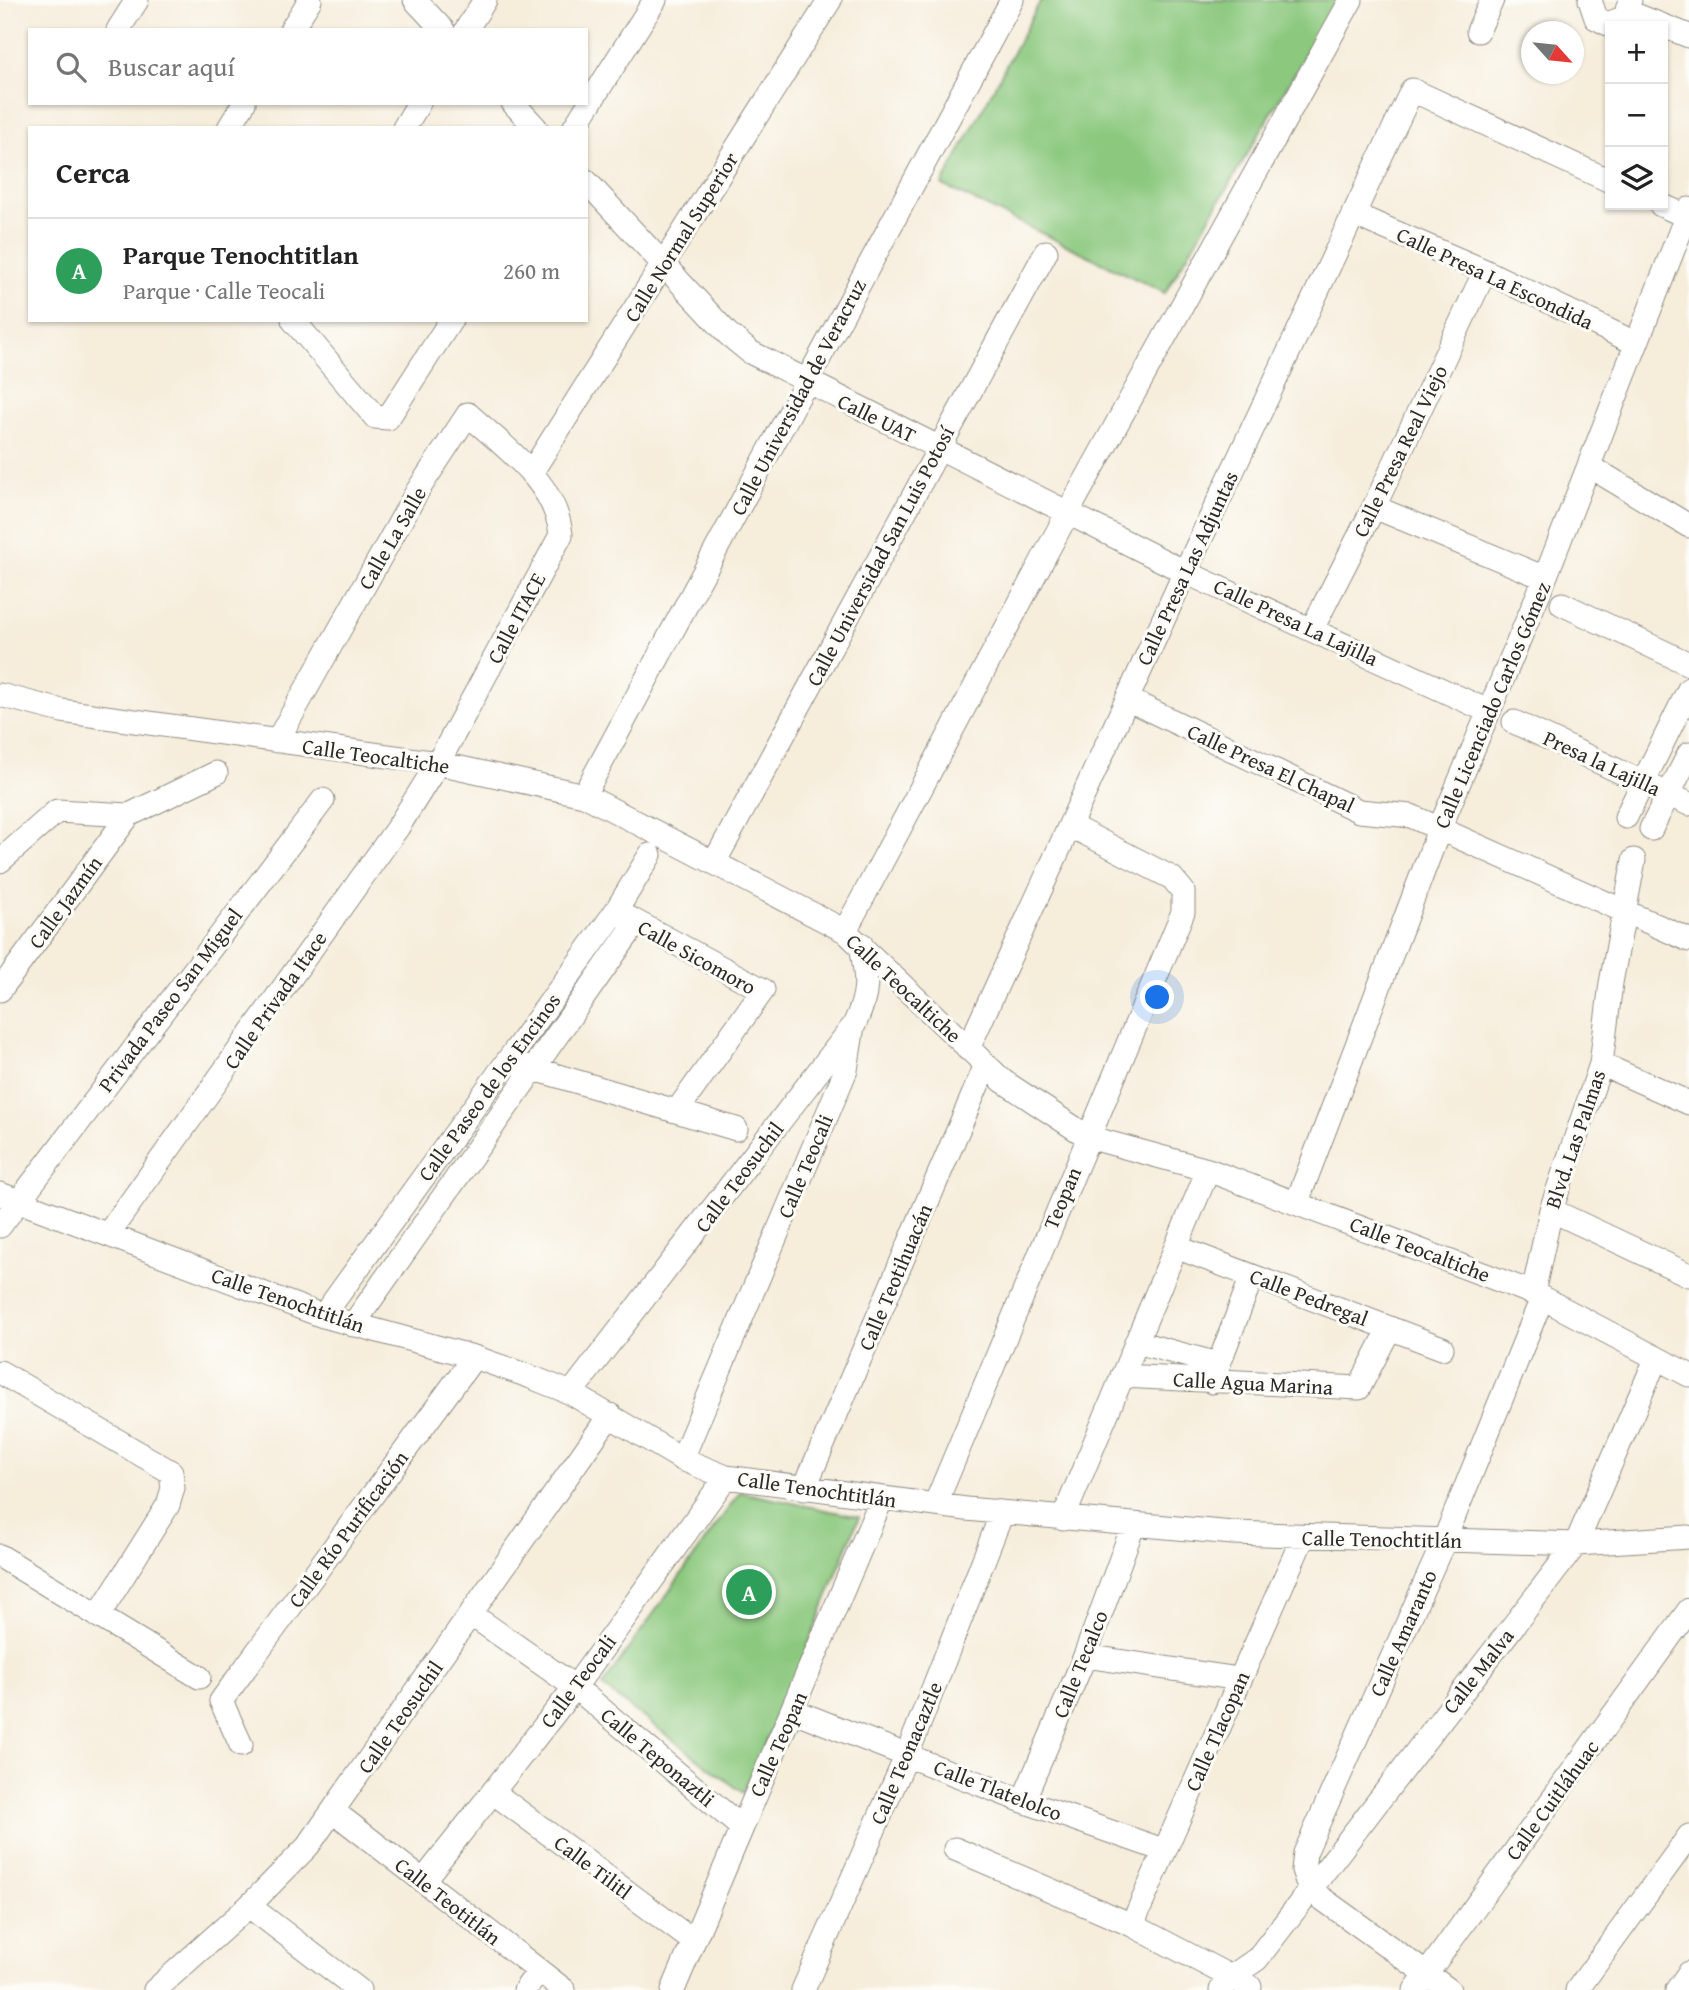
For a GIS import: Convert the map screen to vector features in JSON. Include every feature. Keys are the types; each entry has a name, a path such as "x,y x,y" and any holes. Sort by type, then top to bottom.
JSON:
{"street":[{"path":"119,28 137,0"},
{"path":"292,28 310,0"},
{"path":"415,0 441,28"},
{"path":"467,28 485,0"},
{"path":"575,126 655,0"},
{"name":"Calle Normal Superior","path":"531,473 830,0"},
{"name":"Calle Universidad de Veracruz","path":"584,795 1012,0"},
{"path":"853,938 1067,513 1351,0"},
{"path":"1478,32 1492,0"},
{"path":"1590,0 1592,13 1602,22 1620,21 1629,6 1689,36"},
{"name":"Calle Presa Las Adjuntas","path":"968,1049 1185,572 1412,90 1605,179"},
{"path":"230,126 243,105"},
{"path":"405,126 418,105"},
{"path":"515,105 534,126"},
{"name":"Calle UAT","path":"588,183 738,344 806,383 1067,513"},
{"path":"1668,207 1688,213"},
{"name":"Calle Licenciado Carlos Gómez","path":"1297,1202 1439,830 1545,578 1688,213"},
{"name":"Calle Presa La Escondida","path":"1353,214 1485,271 1635,343"},
{"name":"Calle Universidad San Luis Potosí","path":"715,861 1046,252"},
{"name":"Calle Presa Real Viejo","path":"1312,629 1374,507 1485,271"},
{"path":"295,322 375,417 388,418 450,322"},
{"name":"Calle La Salle","path":"277,741 418,490 468,414 531,473"},
{"path":"1589,466 1689,526"},
{"name":"Calle ITACE","path":"438,763 561,535 559,516 531,473"},
{"path":"1374,507 1545,578"},
{"name":"Calle Presa La Lajilla","path":"1067,513 1185,572 1488,711"},
{"path":"1562,604 1689,664"},
{"path":"1626,817 1689,688"},
{"name":"Calle Teocaltiche","path":"0,695 62,711 438,763 584,795 715,861 853,938 1003,1081 1088,1137 1208,1170 1537,1295 1689,1375"},
{"name":"Calle Presa El Chapal","path":"1127,699 1359,811 1411,816 1689,940"},
{"name":"Presa la Lajilla","path":"1514,722 1679,800"},
{"path":"1651,829 1679,800 1689,754"},
{"name":"Calle Privada Itace","path":"108,1234 398,827 438,763"},
{"path":"0,861 58,811 129,815 216,773"},
{"name":"Privada Paseo San Miguel","path":"0,1226 8,1197 323,800"},
{"name":"Calle Jazmín","path":"0,990 129,815"},
{"name":"Teopan","path":"935,1505 1183,912 1183,891 1172,878 1071,826"},
{"name":"Calle Paseo de los Encinos","path":"353,1325 534,1068 626,917 650,855"},
{"name":"Blvd. Las Palmas","path":"1537,1295 1550,1210 1601,1063 1611,983 1634,860"},
{"name":"Calle Paseo de los Encinos","path":"324,1316 508,1062 626,917"},
{"name":"Calle Sicomoro","path":"626,917 763,990 677,1111"},
{"name":"Calle Teosuchil","path":"571,1393 854,1026 866,1001 866,973 853,938"},
{"name":"Calle Teocali","path":"682,1459 846,1069 854,1026"},
{"path":"508,1062 736,1129"},
{"path":"1601,1063 1689,1103"},
{"name":"Calle Teotihuacán","path":"804,1489 986,1065"},
{"path":"1063,1519 1208,1170"},
{"name":"Calle Tenochtitlán","path":"8,1197 324,1316 474,1357 571,1393 682,1459 726,1477 1002,1513 1133,1526 1303,1538 1576,1544 1689,1537"},
{"path":"1550,1210 1689,1275"},
{"name":"Calle Pedregal","path":"1176,1247 1442,1348"},
{"path":"365,1259 389,1275"},
{"path":"1136,1342 1215,1373 1252,1276"},
{"name":"Calle Amaranto","path":"1310,1890 1303,1870 1305,1853 1444,1541 1537,1295"},
{"name":"Calle Agua Marina","path":"1122,1376 1215,1373 1359,1388 1390,1328"},
{"name":"Calle Río Purificación","path":"241,1745 221,1701 474,1357"},
{"name":"Calle Malva","path":"1237,1986 1576,1544 1656,1359"},
{"path":"0,1372 171,1472 173,1488 168,1505 98,1616"},
{"name":"Calle Teosuchil","path":"162,1988 308,1846 610,1415"},
{"name":"Calle Teocali","path":"423,1881 575,1687 726,1477"},
{"name":"Calle Teopan","path":"673,1990 741,1827 794,1711 882,1498"},
{"name":"Calle Teonacaztle","path":"803,1990 907,1755 1002,1513"},
{"name":"Calle Tecalco","path":"1024,1801 1085,1656 1133,1526"},
{"name":"Calle Tlacopan","path":"1132,1925 1303,1538"},
{"path":"0,1556 200,1676"},
{"name":"Calle Cuitláhuac","path":"1421,1982 1689,1610"},
{"name":"Calle Teponaztli","path":"472,1615 575,1687 741,1827"},
{"path":"1085,1656 1239,1679"},
{"name":"Calle Tlatelolco","path":"794,1711 1024,1801 1163,1850"},
{"name":"Calle Tilitl","path":"494,1793 693,1941"},
{"name":"Calle Teotitlán","path":"333,1811 564,1990"},
{"path":"1577,1990 1689,1836"},
{"path":"956,1849 1132,1925 1237,1986"},
{"path":"1310,1890 1421,1982 1449,1990"},
{"path":"249,1906 359,1990"},
{"path":"525,1990 539,1971"},
{"path":"1677,1990 1689,1973"}],"green space":[{"path":"1041,0 1338,0 1165,293 942,185"},
{"path":"740,1492 859,1517 799,1668 743,1793 602,1686"}],"place":[{"name":"Parque Tenochtitlan","path":"749,1592"}]}
